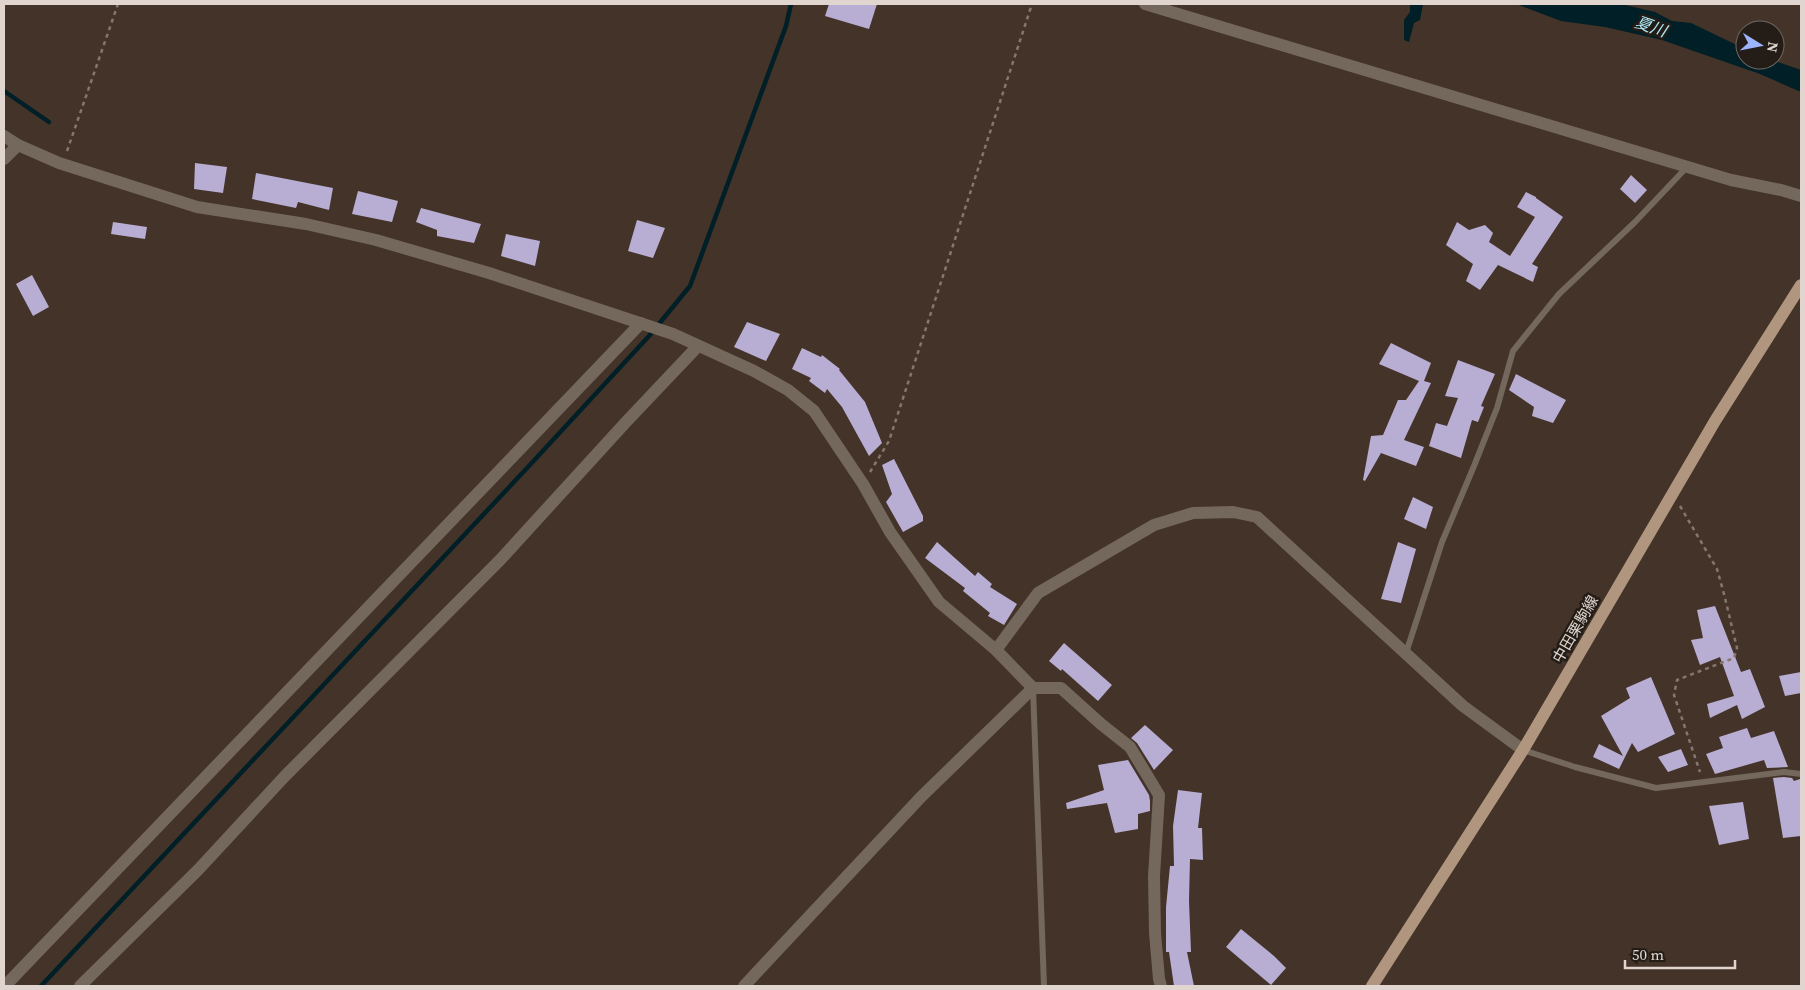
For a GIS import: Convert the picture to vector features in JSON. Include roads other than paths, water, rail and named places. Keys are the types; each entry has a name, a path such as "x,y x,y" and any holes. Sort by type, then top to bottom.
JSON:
{"main road":[{"name":"中田栗駒線","path":"1372,986 1523,750 1715,421 1801,285"}],"street":[{"path":"1144,4 1731,180 1801,196"},
{"path":"4,136 18,145 62,164 197,207 306,224 376,240 489,273 665,331 754,371 788,390 814,411 863,484 890,532 939,602 996,650 1033,688"},
{"path":"4,159 18,145"},
{"path":"5,986 643,324"},
{"path":"80,986 198,870 306,755 500,560 698,346"},
{"path":"996,650 1038,593 1154,525 1193,513 1233,512 1257,517 1463,706 1523,750"},
{"path":"744,986 921,797 1033,688 1061,688 1130,747 1159,795 1154,876 1155,933 1158,979 1161,986"}],"lane":[{"path":"1406,653 1442,542 1497,408 1513,351 1559,294 1635,222 1687,167"},
{"path":"1033,688 1044,986"},
{"path":"1523,750 1575,767 1656,788 1784,772 1801,774"}],"water":[{"path":"1410,4 1423,4 1420,20 1414,23 1409,42 1404,40 1404,20 1410,12"},
{"name":"夏川","path":"1511,4 1621,4 1655,12 1672,21 1691,23 1735,44 1735,65 1662,40 1605,27 1561,21 1519,5"},
{"path":"1785,64 1801,70 1801,92 1748,70 1785,70"}],"waterway":[{"path":"41,986 528,467 649,336 690,286 786,26 791,4"},
{"path":"4,91 49,122"}]}
